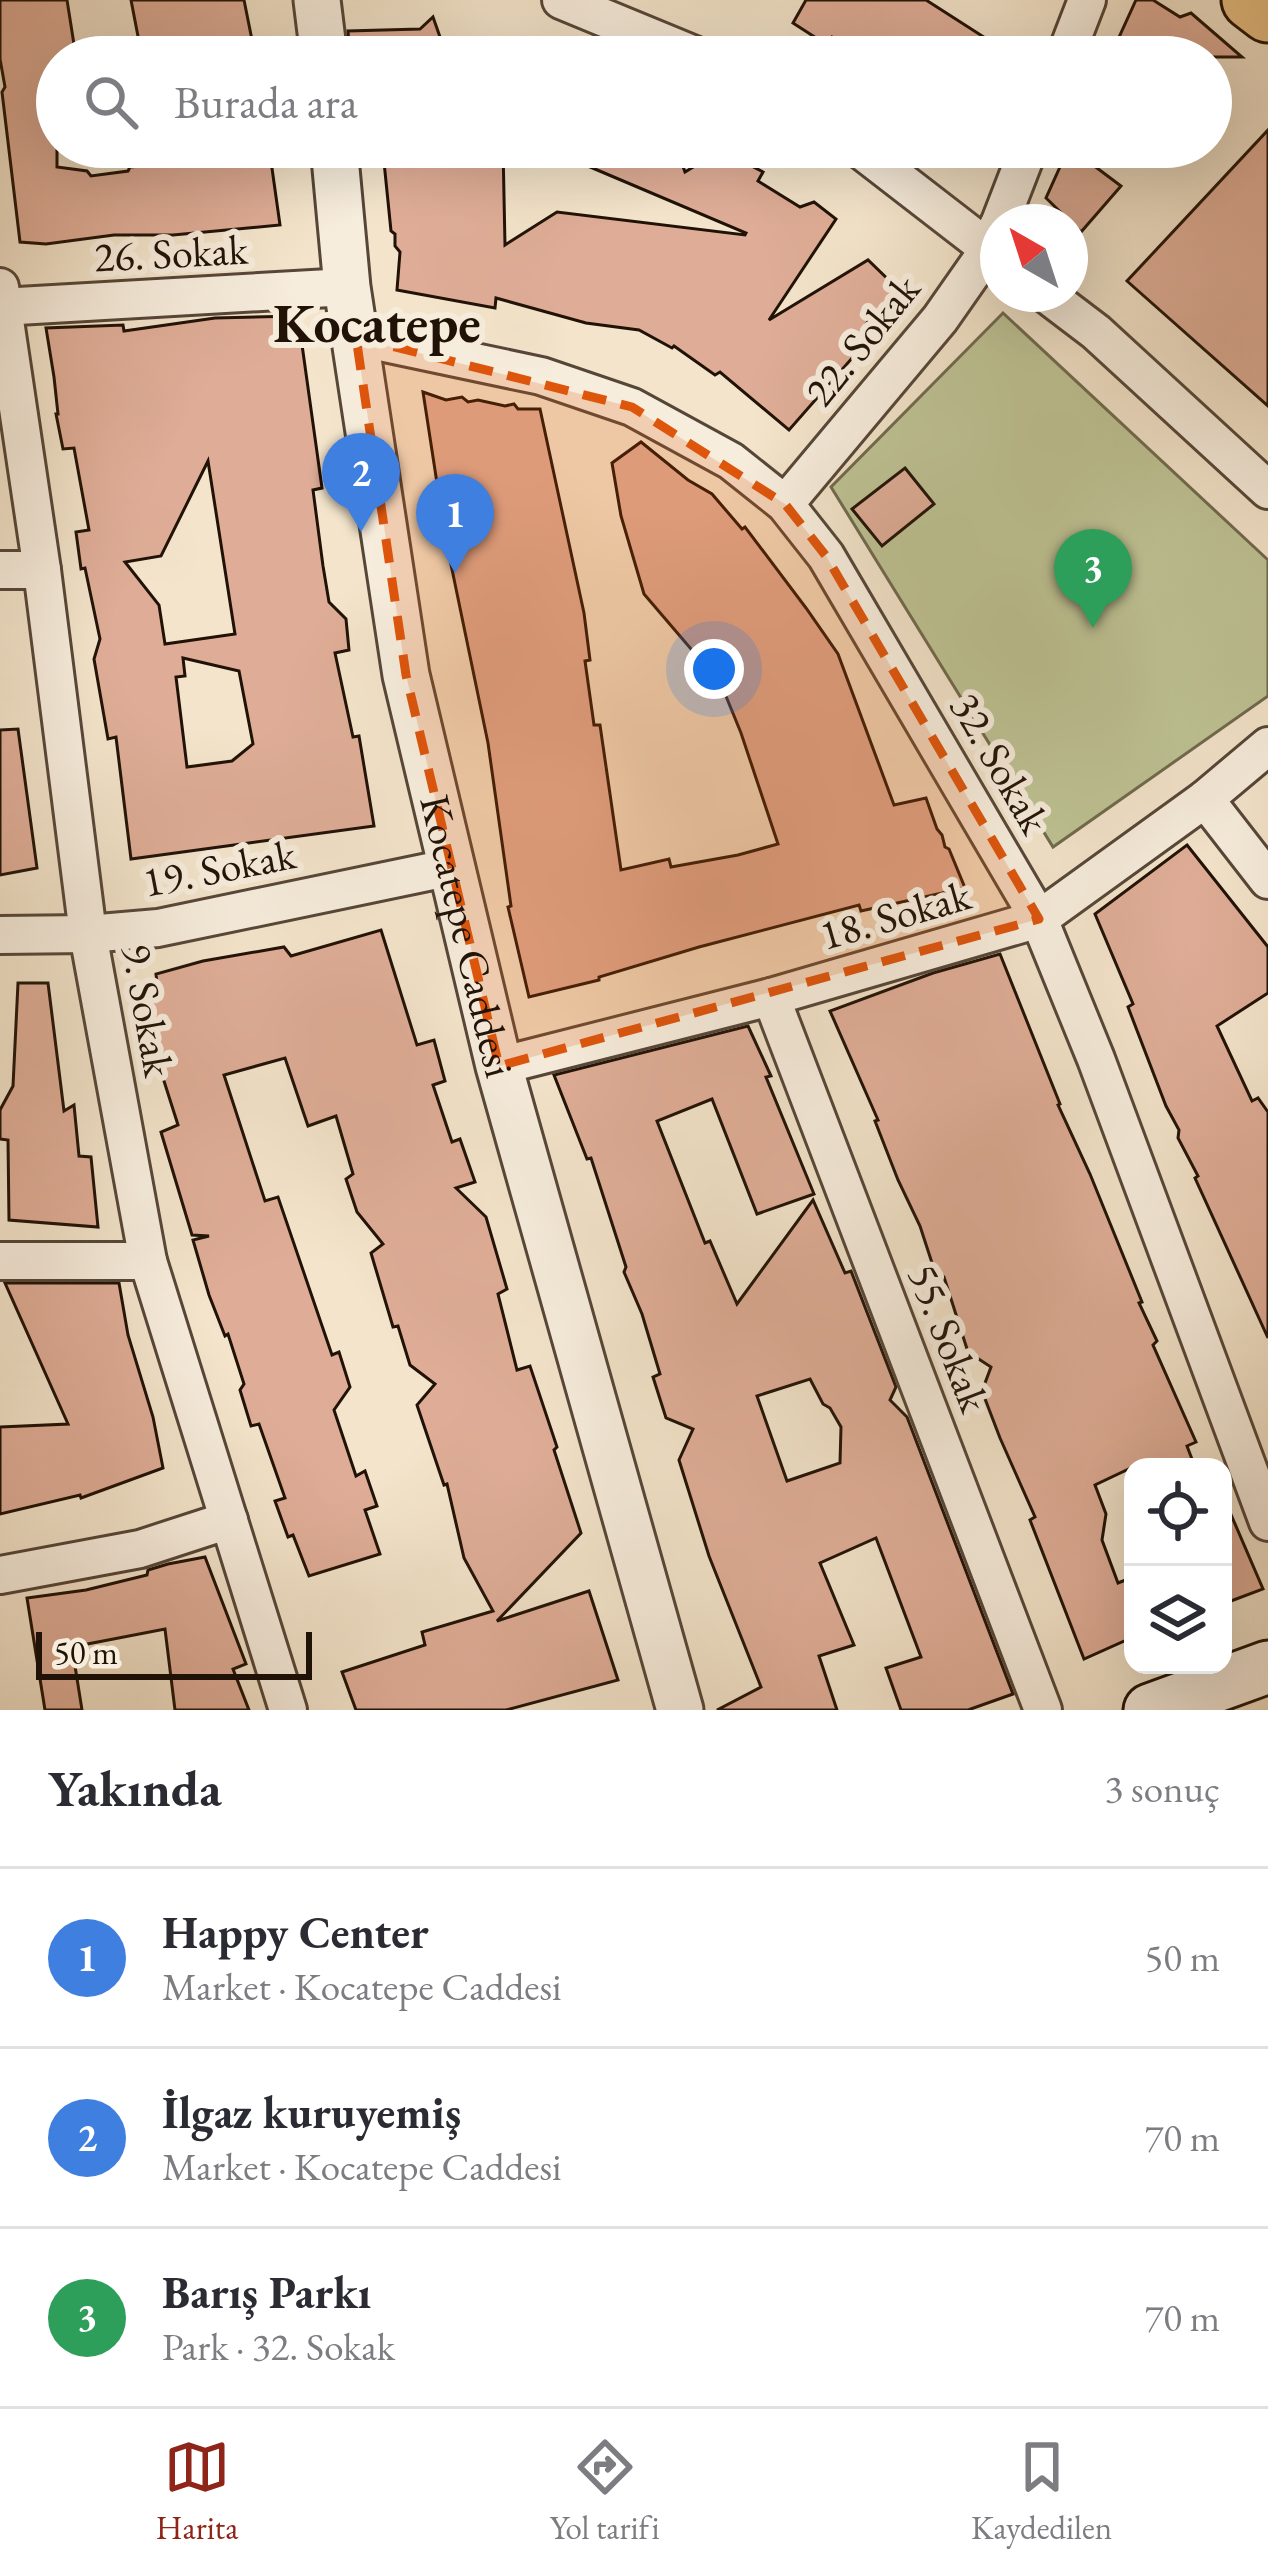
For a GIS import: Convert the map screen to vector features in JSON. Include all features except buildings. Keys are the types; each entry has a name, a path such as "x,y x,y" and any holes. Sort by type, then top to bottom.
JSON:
{"main road":[{"path":"1251,0 1268,13"},
{"path":"1150,1710 1268,1667"}],"street":[{"path":"317,0 321,36"},
{"path":"561,0 648,36"},
{"path":"1073,36 1087,0"},
{"name":"Kocatepe Caddesi","path":"336,168 347,287 406,675 499,1066 680,1710"},
{"path":"889,168 980,228"},
{"name":"22. Sokak","path":"1008,204 1021,168"},
{"name":"22. Sokak","path":"785,504 940,319 980,261"},
{"name":"26. Sokak","path":"1,301 347,287"},
{"name":"9. Sokak","path":"1,301 42,569 88,934 148,1261 288,1710"},
{"path":"1070,312 1268,490"},
{"name":"32. Sokak","path":"356,337 542,376 632,407 731,461 785,504 826,556 1039,920 1268,1522"},
{"path":"0,570 42,569"},
{"name":"18. Sokak","path":"499,1066 771,997 1039,920 1205,799 1268,746"},
{"path":"1205,799 1268,880"},
{"name":"19. Sokak","path":"0,935 158,928 452,867"},
{"name":"55. Sokak","path":"771,997 1042,1710"},
{"path":"0,1261 148,1261"},
{"path":"0,1575 140,1549 229,1520"}],"highlighted area":[{"path":"356,337 632,407 785,504 826,556 1039,919 499,1066 406,675"}],"green space":[{"path":"1003,313 1268,560 1268,696 1053,847 831,487"}],"place":[{"name":"İlgaz kuruyemiş","path":"361,532"},
{"name":"Happy Center","path":"455,573"},
{"name":"Barış Parkı","path":"1093,628"}],"district":[{"name":"Kocatepe","path":"377,323"}]}
